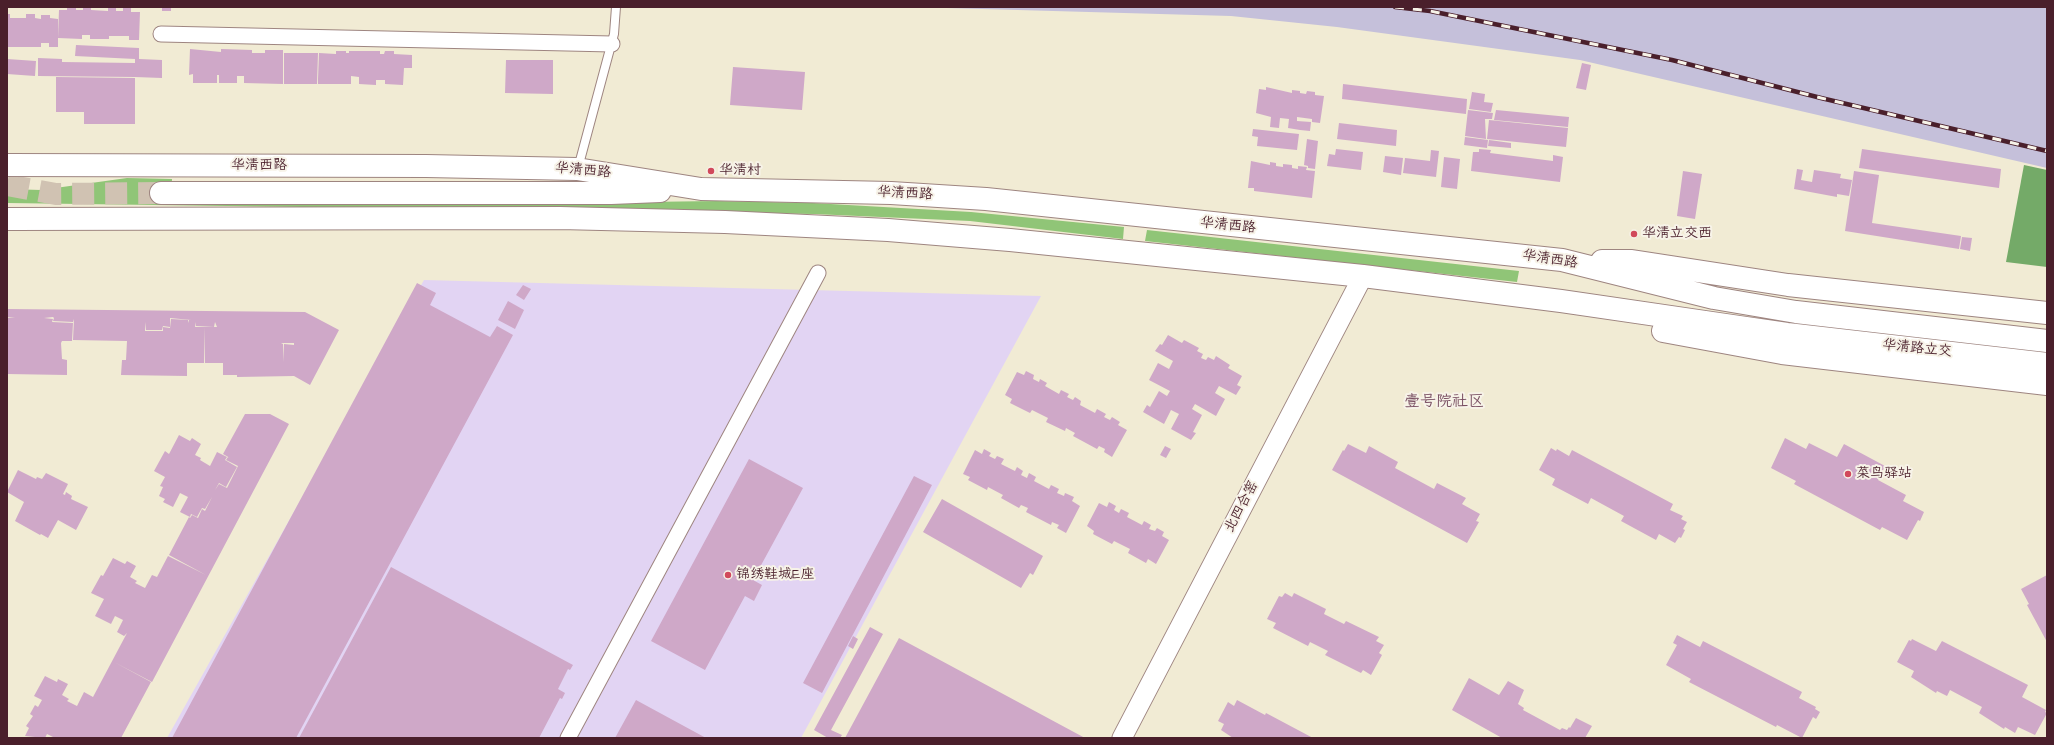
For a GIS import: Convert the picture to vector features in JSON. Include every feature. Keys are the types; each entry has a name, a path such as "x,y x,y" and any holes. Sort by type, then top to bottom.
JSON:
{"main road":[{"name":"华清西路","path":"7,165 426,166 577,169 701,189 861,192 986,199 1562,260 1714,298 1796,312"},
{"path":"161,193 611,194 701,189"},
{"path":"7,219 560,218 725,222 888,230 1010,240 1363,276 1561,301 1624,323 1782,353 2047,384"},
{"path":"1562,260 1632,261 1788,285 2047,313"},
{"name":"华清路立交","path":"1561,301 1787,334 2047,364"},
{"name":"华清路立交","path":"1796,312 2047,341"}],"street":[{"path":"160,34 612,44"},
{"path":"568,738 818,273"},
{"name":"北四合窑","path":"1122,738 1363,276"}],"lane":[{"path":"577,169 612,44 616,7"}],"shaded area":[{"path":"911,7 2047,7 2047,168 1580,60 1337,27 1231,16"},
{"path":"424,280 1041,296 801,738 167,738"}],"green space":[{"path":"2024,165 2047,170 2047,267 2006,262"},
{"path":"127,178 172,179 171,200 575,203 716,201 813,203 971,212 1124,227 1123,239 970,221 814,214 7,203 7,189 41,190"},
{"path":"1147,230 1519,271 1517,282 1145,241"}],"building":[{"path":"67,7 76,7 76,10 83,10 83,7 91,7 91,10 108,11 108,7 116,7 116,11 123,11 123,7 131,7 131,12 140,12 139,40 129,40 129,36 109,36 109,39 90,39 90,35 82,35 82,39 58,38 59,10 67,10"},
{"path":"162,7 171,7 171,11 162,11"},
{"path":"7,14 10,14 10,18 26,18 26,14 35,14 35,18 41,19 41,15 50,15 50,18 58,19 58,47 49,47 49,43 41,43 41,47 7,47"},
{"path":"76,45 139,48 139,59 162,60 162,78 135,77 135,59 75,56"},
{"path":"190,49 221,52 221,49 252,50 252,53 265,53 265,50 283,50 283,84 244,83 244,76 237,76 237,83 219,83 219,75 217,75 217,83 193,83 193,74 189,75"},
{"path":"336,51 346,51 346,53 349,53 349,51 380,51 380,54 384,54 385,51 394,51 394,54 412,55 412,68 404,68 403,85 385,84 385,80 376,80 376,85 359,84 359,77 351,76 351,84 318,84 319,53 336,54"},
{"path":"284,53 318,53 317,84 284,84"},
{"path":"38,58 62,59 62,62 135,63 135,77 38,76"},
{"path":"7,59 36,61 35,76 7,74"},
{"path":"506,60 553,60 553,94 505,93"},
{"path":"1582,63 1591,65 1586,90 1576,88"},
{"path":"733,67 805,72 802,110 730,105"},
{"path":"56,77 135,78 135,124 84,124 84,112 56,112"},
{"path":"1343,84 1467,99 1466,114 1342,99"},
{"path":"1266,87 1292,93 1292,90 1300,91 1300,93 1306,94 1307,91 1315,92 1315,95 1324,96 1320,123 1312,122 1312,119 1297,117 1297,121 1311,122 1310,131 1300,130 1288,128 1289,119 1280,118 1279,128 1270,127 1271,117 1256,113 1259,89 1266,90"},
{"path":"1472,92 1485,94 1484,102 1493,103 1491,112 1469,109"},
{"path":"1468,110 1493,113 1492,119 1485,119 1486,139 1465,136"},
{"path":"1496,110 1569,117 1568,127 1494,120"},
{"path":"1489,120 1568,128 1566,147 1487,139"},
{"path":"1339,123 1397,130 1396,146 1337,139"},
{"path":"1253,129 1299,134 1297,150 1257,146 1258,137 1252,136"},
{"path":"1465,137 1488,140 1487,148 1464,145"},
{"path":"1307,139 1318,141 1315,169 1308,168 1308,166 1304,165"},
{"path":"1489,140 1511,143 1511,148 1488,146"},
{"path":"1336,149 1363,152 1361,170 1327,166 1329,154 1335,155"},
{"path":"1479,149 1491,150 1490,153 1553,161 1553,155 1563,157 1560,182 1471,171 1473,152 1479,152"},
{"path":"1862,149 2001,169 1999,188 1859,168"},
{"path":"1431,150 1439,151 1436,177 1403,173 1405,158 1430,161"},
{"path":"1385,156 1403,158 1401,175 1383,172"},
{"path":"1444,157 1460,159 1457,189 1441,187"},
{"path":"1251,161 1270,165 1270,162 1276,163 1276,166 1283,167 1283,164 1292,165 1292,168 1298,169 1298,166 1307,167 1306,170 1315,171 1312,198 1254,191 1254,188 1248,188"},
{"path":"1797,169 1803,170 1801,180 1812,182 1814,170 1841,174 1840,178 1852,180 1849,196 1837,194 1837,197 1794,189"},
{"path":"1683,171 1702,174 1695,219 1677,216"},
{"path":"1854,171 1879,175 1872,223 1961,236 1959,249 1845,231"},
{"path":"1962,237 1972,238 1970,251 1960,249"},
{"path":"417,283 436,293 430,305 490,337 497,326 513,335 296,738 172,738"},
{"path":"523,285 531,289 524,300 516,295"},
{"path":"508,301 524,310 515,329 498,320"},
{"path":"7,309 305,312 339,330 310,385 294,376 237,377 237,375 223,375 223,363 205,363 205,327 204,363 187,363 187,376 121,375 122,360 126,360 127,341 73,340 74,319 73,322 53,321 54,318 53,317 44,318 53,319 52,322 73,323 72,341 62,341 61,343 62,359 67,360 67,375 7,374 7,318 15,317 7,317","holes":["170,318 191,320 189,320 189,323 188,320 171,319 170,328 163,327 163,331 145,331 145,322 146,330 162,330 163,326 170,327","196,322 196,326 214,327 195,327","281,343 294,343 294,345 284,344 283,362 283,344"]},
{"path":"1168,335 1182,343 1184,340 1199,348 1197,351 1203,354 1201,358 1206,360 1208,357 1214,360 1216,356 1230,365 1228,368 1242,376 1237,385 1241,387 1236,395 1219,386 1215,393 1225,399 1216,416 1195,404 1192,409 1202,415 1193,432 1196,433 1191,440 1171,429 1179,414 1171,410 1164,424 1143,412 1147,405 1150,407 1159,391 1167,396 1170,391 1149,380 1158,363 1169,369 1173,361 1155,351 1160,344 1162,345"},
{"path":"1026,371 1034,375 1033,379 1039,382 1040,379 1047,383 1045,386 1059,394 1061,390 1069,394 1067,397 1073,400 1075,397 1081,401 1080,405 1095,413 1097,409 1106,414 1104,417 1110,420 1112,417 1120,422 1118,425 1127,430 1112,457 1104,452 1105,449 1099,446 1097,449 1073,436 1075,433 1066,428 1065,431 1046,422 1048,418 1032,410 1030,413 1010,403 1012,399 1005,395 1017,372 1024,375"},
{"path":"245,414 270,414 289,424 152,682 114,662 151,682 121,738 55,738 47,734 45,738 25,736 29,728 26,726 33,716 30,714 35,705 38,707 42,700 34,696 45,676 57,682 58,679 68,684 62,695 69,699 67,701 77,706 84,692 93,697 127,633 124,636 117,632 123,620 115,616 111,624 95,616 104,599 91,593 113,558 125,564 127,561 136,566 130,577 137,581 135,583 145,588 152,575 157,577 168,556 206,575 169,555 189,517 190,518 192,515 198,518 202,509 205,511 212,497 205,509 202,508 197,517 191,514 190,517 180,512 188,497 180,493 173,507 163,502 165,499 159,496 163,487 160,486 165,477 154,471 165,451 169,454 179,435 190,441 192,438 201,444 195,455 201,458 200,460 210,466 217,452 227,457 225,460 237,467 226,487 219,483 215,490 219,484 227,488 238,466 226,460 228,457 230,458 223,454"},
{"path":"1785,438 1806,449 1809,443 1837,457 1844,444 1885,466 1878,480 1906,495 1903,501 1924,512 1920,521 1918,520 1907,540 1882,527 1880,530 1794,484 1796,481 1771,468"},
{"path":"1348,444 1366,453 1369,446 1398,462 1395,468 1434,489 1437,483 1466,498 1462,504 1480,514 1476,521 1479,522 1467,543 1332,470"},
{"path":"1165,446 1171,449 1166,458 1160,455"},
{"path":"1551,448 1556,451 1557,449 1569,456 1572,450 1673,504 1670,510 1683,516 1681,519 1687,522 1683,529 1685,530 1681,538 1679,537 1675,543 1659,534 1656,540 1621,521 1624,516 1591,498 1588,504 1552,485 1555,479 1539,470"},
{"path":"984,449 991,453 989,456 995,459 997,456 1004,459 1001,464 1015,471 1017,467 1023,471 1021,475 1027,478 1029,473 1036,477 1034,481 1049,489 1051,485 1059,489 1057,493 1064,496 1065,493 1074,497 1072,501 1080,506 1066,533 1057,528 1059,525 1052,522 1051,525 1026,512 1028,508 1021,505 1019,508 1001,498 1003,495 988,487 987,490 968,480 970,477 963,474 975,450 982,454"},
{"path":"749,459 803,488 753,580 762,585 754,601 745,596 705,670 651,641"},
{"path":"18,470 36,479 37,477 42,479 46,473 68,484 63,494 65,495 66,492 72,496 71,499 88,507 76,530 58,520 48,538 15,521 24,502 7,492"},
{"path":"914,476 932,485 822,693 803,683"},
{"path":"942,499 1043,556 1033,575 1030,573 1021,588 923,532"},
{"path":"1109,502 1116,506 1114,510 1119,513 1121,509 1129,513 1127,517 1142,525 1144,521 1151,525 1149,529 1155,531 1157,528 1164,532 1162,536 1169,540 1156,564 1148,559 1146,563 1128,553 1130,549 1114,541 1112,544 1093,534 1094,531 1087,526 1099,503 1107,507"},
{"path":"391,567 573,665 570,670 568,669 558,689 565,693 562,699 560,698 539,738 299,738"},
{"path":"2047,575 2047,642 2027,605 2029,604 2021,589"},
{"path":"1285,593 1292,597 1294,593 1326,609 1324,614 1344,624 1346,621 1379,637 1376,641 1384,645 1379,653 1382,655 1371,675 1363,670 1361,673 1325,655 1328,651 1310,642 1308,646 1273,628 1276,623 1267,619 1279,596 1282,597"},
{"path":"870,627 883,634 831,730 842,735 840,738 828,738 814,730"},
{"path":"1677,635 1700,647 1703,641 1802,692 1799,698 1816,707 1815,709 1820,712 1816,719 1813,717 1802,738 1777,725 1776,727 1689,682 1691,679 1666,665 1677,645 1673,643"},
{"path":"853,636 858,639 853,649 848,646"},
{"path":"899,638 1085,738 845,738"},
{"path":"1912,639 1936,651 1942,641 2028,685 2022,697 2046,710 2045,712 2047,713 2035,735 2018,727 2015,733 2005,727 2004,729 1979,713 1982,707 1950,690 1947,696 1937,691 1936,693 1911,677 1914,671 1897,662 1909,640 1911,641"},
{"path":"1469,678 1499,695 1508,681 1524,690 1518,704 1524,708 1523,710 1560,730 1562,728 1567,730 1569,727 1570,728 1576,718 1592,726 1585,738 1502,738 1452,710"},
{"path":"636,700 706,738 615,738"},
{"path":"1237,700 1265,715 1266,713 1313,738 1233,738 1221,730 1224,724 1218,721 1228,702 1234,706"}],"tunnel":[{"path":"7,185 56,194 161,193"}],"railway":[{"path":"1395,7 1430,11 1672,60 1821,98 2047,151"}],"place":[{"name":"华清村","path":"711,171"},
{"name":"华清立交西","path":"1634,234"},
{"name":"菜鸟驿站","path":"1848,474"},
{"name":"锦绣鞋城E座","path":"728,575"}],"district":[{"name":"壹号院社区","path":"1444,403"}]}
